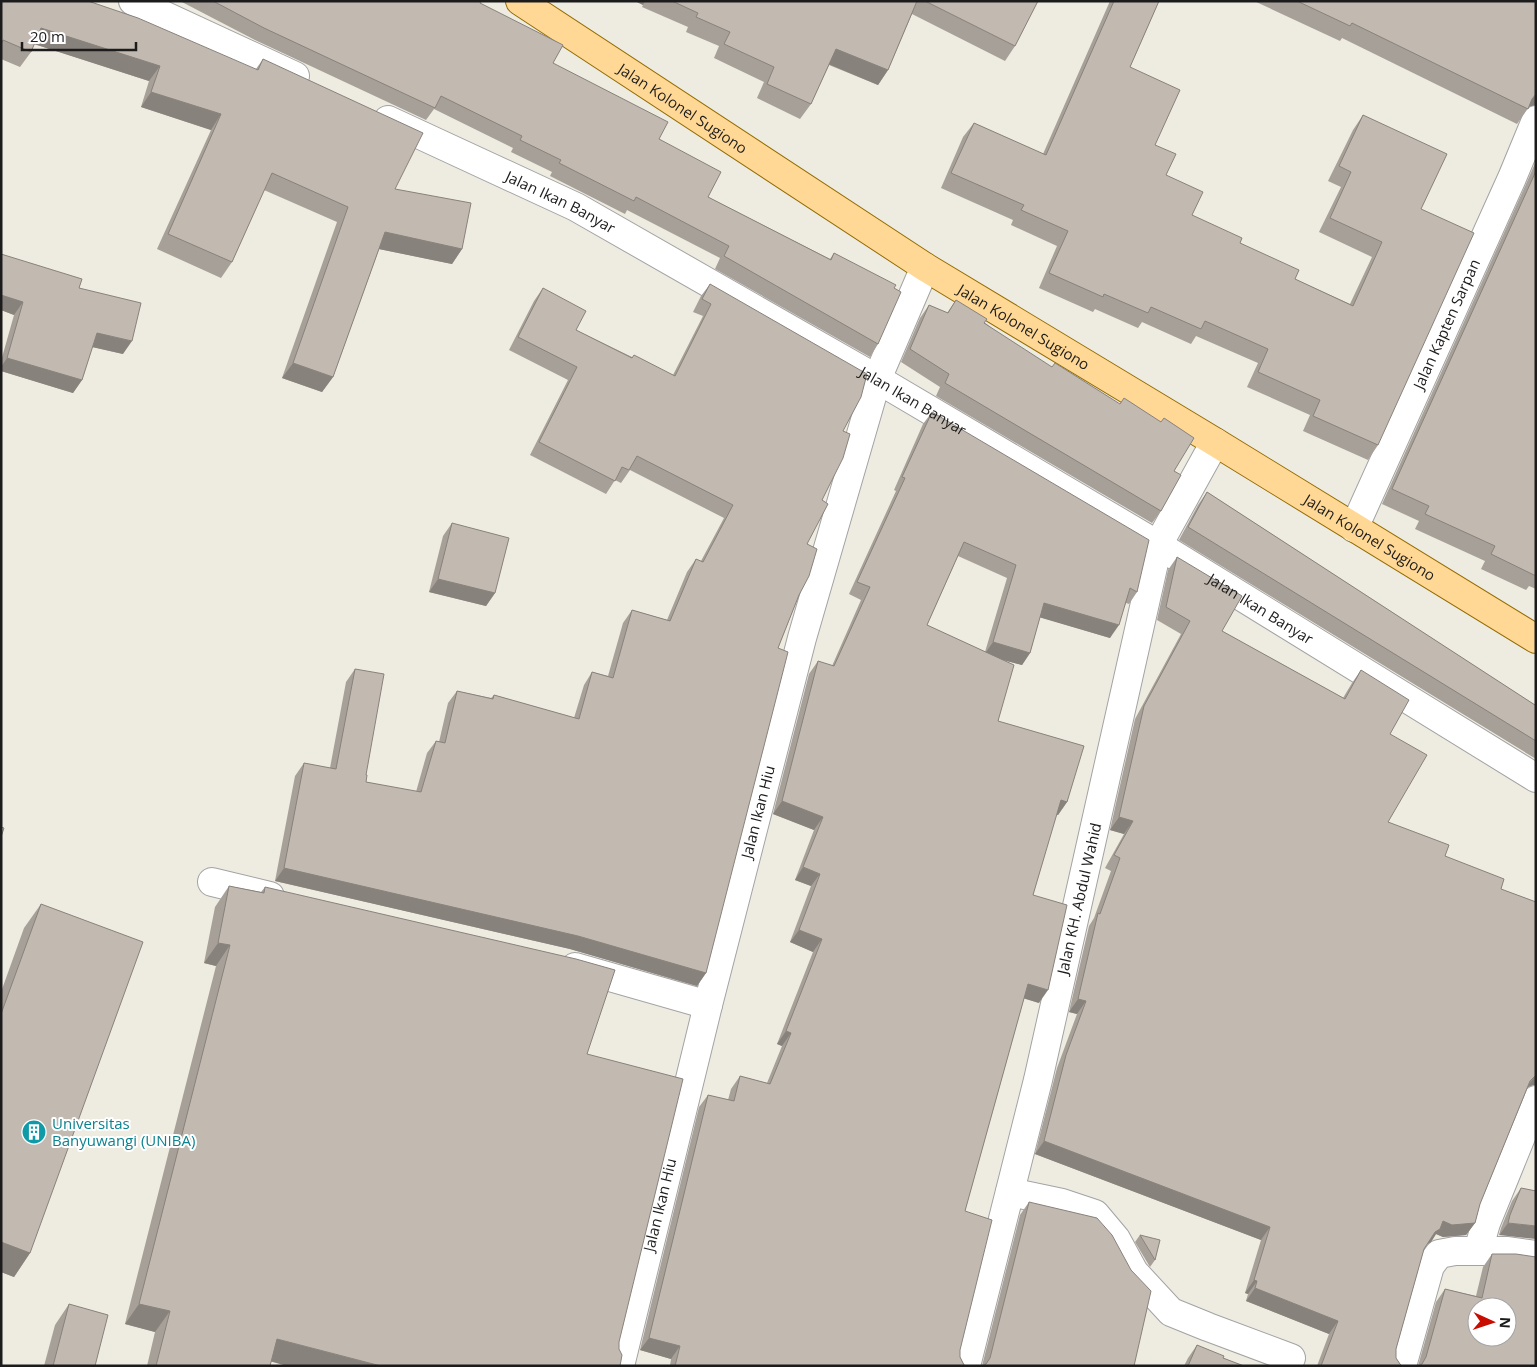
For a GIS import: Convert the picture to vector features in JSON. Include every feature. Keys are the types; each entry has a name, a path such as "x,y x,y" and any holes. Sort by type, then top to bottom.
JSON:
{"main road":[{"name":"Jalan Kolonel Sugiono","path":"520,1 926,267 1536,639"}],"street":[{"path":"133,1 314,85"},
{"name":"Jalan Ikan Banyar","path":"368,110 576,207 876,379 1158,545 1536,778"},
{"name":"Jalan Kapten Sarpan","path":"1354,528 1512,178 1536,120"},
{"name":"Jalan Ikan Hiu","path":"620,1366 708,1005 802,638 876,379 926,267"},
{"name":"Jalan KH. Abdul Wahid","path":"966,1366 1041,1070 1158,545 1215,442"},
{"path":"212,882 298,902"},
{"path":"547,960 708,1005"},
{"path":"1478,1251 1486,1223 1536,1100"},
{"path":"1010,1192 1062,1203 1095,1214 1116,1239 1134,1272 1171,1312 1291,1358"},
{"path":"1402,1366 1430,1266 1439,1254 1455,1251 1508,1251 1536,1255"}],"building":[{"path":"1,1 88,1 138,18 258,70 263,59 423,133 395,189 471,203 462,249 385,232 333,377 293,363 348,207 272,173 232,262 168,234 221,114 151,92 160,66 41,28 31,52 3,40 1,45"},
{"path":"213,1 481,1 480,3 563,45 553,63 668,122 659,139 721,172 708,197 831,260 834,253 896,285 894,288 901,292 878,344 724,256 729,246 636,197 634,201 559,163 561,160 520,140 522,136 441,96 435,108 264,28"},
{"path":"672,1 917,1 888,70 836,49 811,104 767,84 774,67 724,44 730,32 696,17 698,13"},
{"path":"925,1 1038,1 1015,46"},
{"path":"1114,1 1159,1 1130,67 1180,90 1155,145 1176,154 1166,175 1203,192 1192,215 1242,238 1240,243 1299,270 1295,279 1353,306 1382,242 1330,218 1351,172 1339,166 1363,115 1447,154 1421,209 1474,233 1378,445 1313,416 1320,400 1258,372 1268,349 1205,321 1201,329 1151,307 1148,313 1104,294 1103,297 1049,273 1068,231 1021,210 1024,205 951,173 974,123 1046,155"},
{"path":"1297,1 1536,1 1536,94 1528,109 1352,23 1350,26"},
{"path":"1536,171 1536,576 1491,554 1495,546 1425,514 1429,506 1392,489"},
{"path":"1,254 82,279 79,288 141,303 132,341 97,333 82,380 7,358 23,302 1,295"},
{"path":"710,284 867,374 861,397 843,431 850,434 843,458 822,500 828,504 807,544 817,549 809,576 799,595 778,648 788,652 706,973 578,936 284,868 304,763 336,769 355,669 384,674 366,782 421,792 436,741 445,743 457,691 493,699 494,695 579,719 592,672 613,678 632,610 670,621 696,559 703,562 733,505 637,456 629,470 622,467 615,481 539,442 577,367 518,337 543,288 586,311 576,330 632,358 634,355 675,376 711,304 702,299"},
{"path":"956,300 987,319 984,323 1052,367 1055,363 1120,404 1124,398 1161,422 1164,418 1194,438 1174,471 1181,475 1161,511 945,383 949,374 910,349 929,305 948,313"},
{"path":"932,412 1149,540 1137,592 1130,588 1119,625 1044,603 1030,653 993,642 1016,565 964,542 927,625 1014,665 998,721 1084,746 1067,802 1061,800 1033,895 1067,905 1048,990 1028,984 965,1211 992,1220 960,1350 960,1357 966,1366 675,1366 680,1346 649,1338 708,1095 734,1101 740,1076 770,1084 791,1033 786,1031 822,939 799,930 820,874 803,867 823,817 782,801 818,661 834,666 870,587 857,582 905,478 902,477"},
{"path":"1207,492 1536,705 1536,741 1188,527"},
{"path":"452,523 509,538 495,593 438,579"},
{"path":"1177,557 1242,596 1222,631 1345,699 1361,670 1409,700 1390,734 1427,755 1388,822 1449,845 1445,856 1504,879 1501,889 1536,902 1536,1075 1530,1081 1480,1204 1475,1223 1452,1225 1443,1221 1440,1229 1435,1232 1424,1249 1396,1349 1396,1358 1402,1366 1321,1366 1338,1321 1255,1288 1257,1281 1254,1280 1270,1227 1044,1141 1066,1055 1086,1001 1078,999 1098,913 1100,914 1120,858 1114,855 1133,821 1119,817 1144,706 1190,621 1166,607"},
{"path":"229,886 264,893 265,887 576,959 615,970 587,1054 683,1079 619,1342 619,1349 622,1355 620,1366 381,1366 277,1339 270,1366 156,1366 170,1311 139,1304 230,945 218,943"},
{"name":"Universitas Banyuwangi (UNIBA)","path":"41,904 143,942 30,1253 1,1242 1,1014"},
{"path":"1521,1188 1536,1191 1536,1226 1508,1223"},
{"path":"1029,1202 1097,1218 1112,1235 1131,1270 1151,1291 1134,1366 983,1366 990,1358"},
{"path":"1140,1235 1160,1240 1155,1260"},
{"path":"1492,1254 1516,1254 1536,1257 1536,1366 1419,1366 1426,1357 1445,1289 1478,1297 1467,1297 1467,1347 1517,1347 1517,1297 1482,1297"},
{"path":"69,1304 108,1315 95,1366 53,1366"},
{"path":"1197,1345 1224,1356 1223,1358 1244,1366 1188,1366"}],"place":[{"name":"Universitas Banyuwangi (UNIBA)","path":"34,1132"}]}
